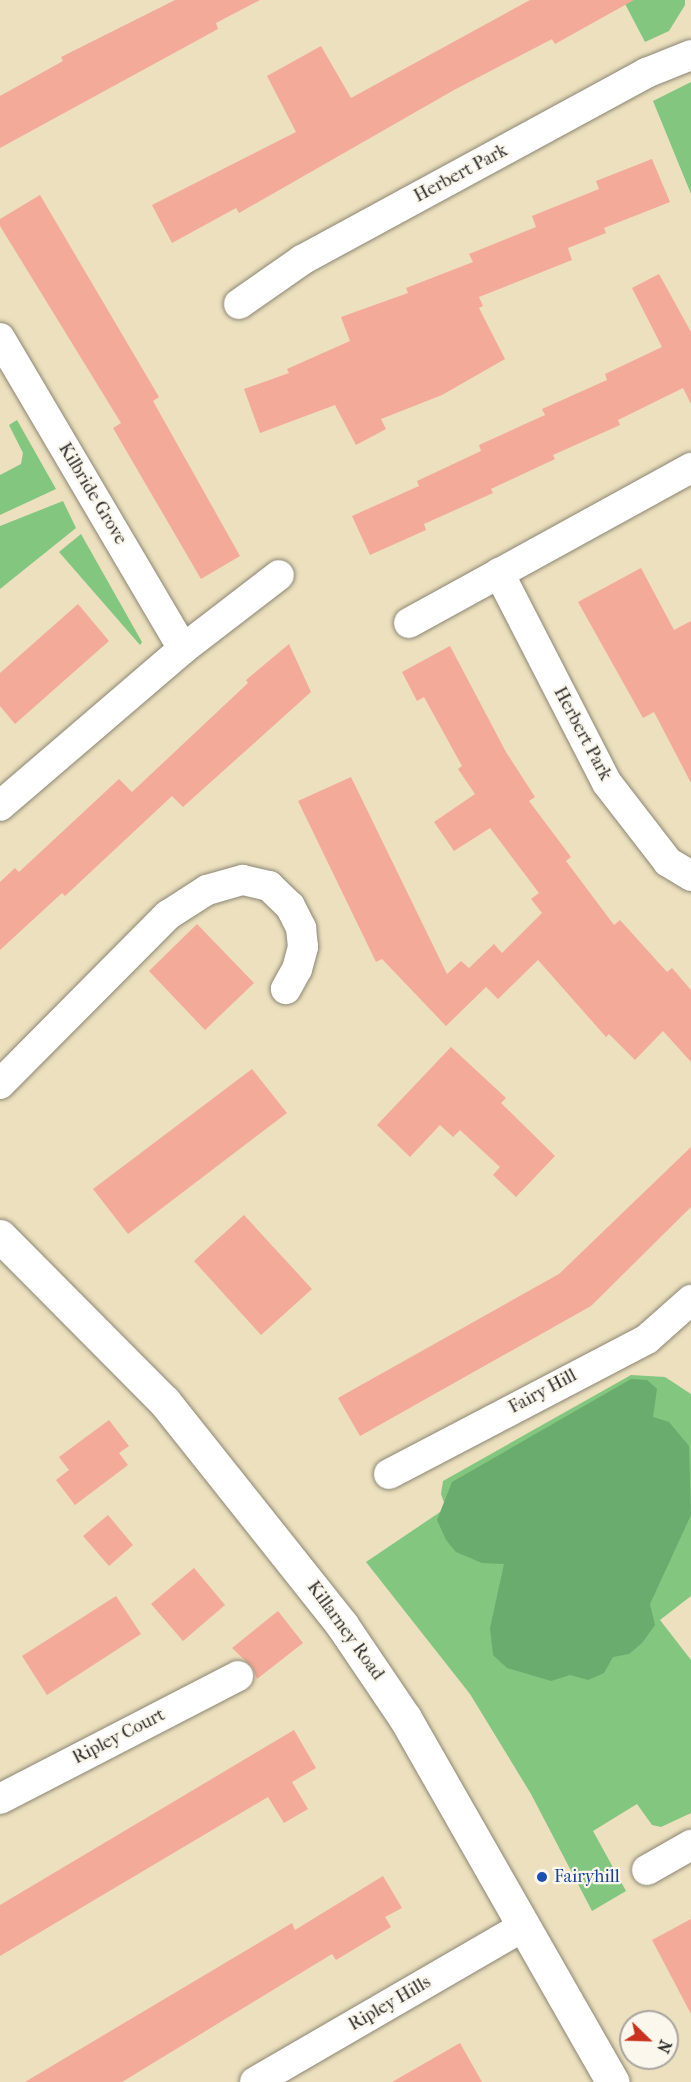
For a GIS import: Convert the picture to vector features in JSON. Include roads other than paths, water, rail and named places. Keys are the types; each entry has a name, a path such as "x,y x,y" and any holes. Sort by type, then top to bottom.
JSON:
{"main road":[{"name":"Killarney Road","path":"0,1236 164,1401 288,1554 385,1684 613,2082"}],"street":[{"name":"Herbert Park","path":"239,304 302,260 646,74 691,55"},
{"name":"Kilbride Grove","path":"0,338 183,650"},
{"path":"409,622 691,468"},
{"name":"Herbert Park","path":"499,573 607,783 668,862 691,876"},
{"path":"0,806 183,650 279,575"},
{"path":"0,1084 168,915 207,890 243,880 269,886 290,906 301,928 303,947 297,969 286,989"},
{"name":"Fairy Hill","path":"388,1474 647,1339 691,1300"},
{"name":"Ripley Court","path":"0,1798 238,1676"},
{"path":"647,1870 691,1845"},
{"name":"Ripley Hills","path":"255,2082 524,1926"}],"place":[{"name":"Fairyhill","path":"542,1877"}]}
